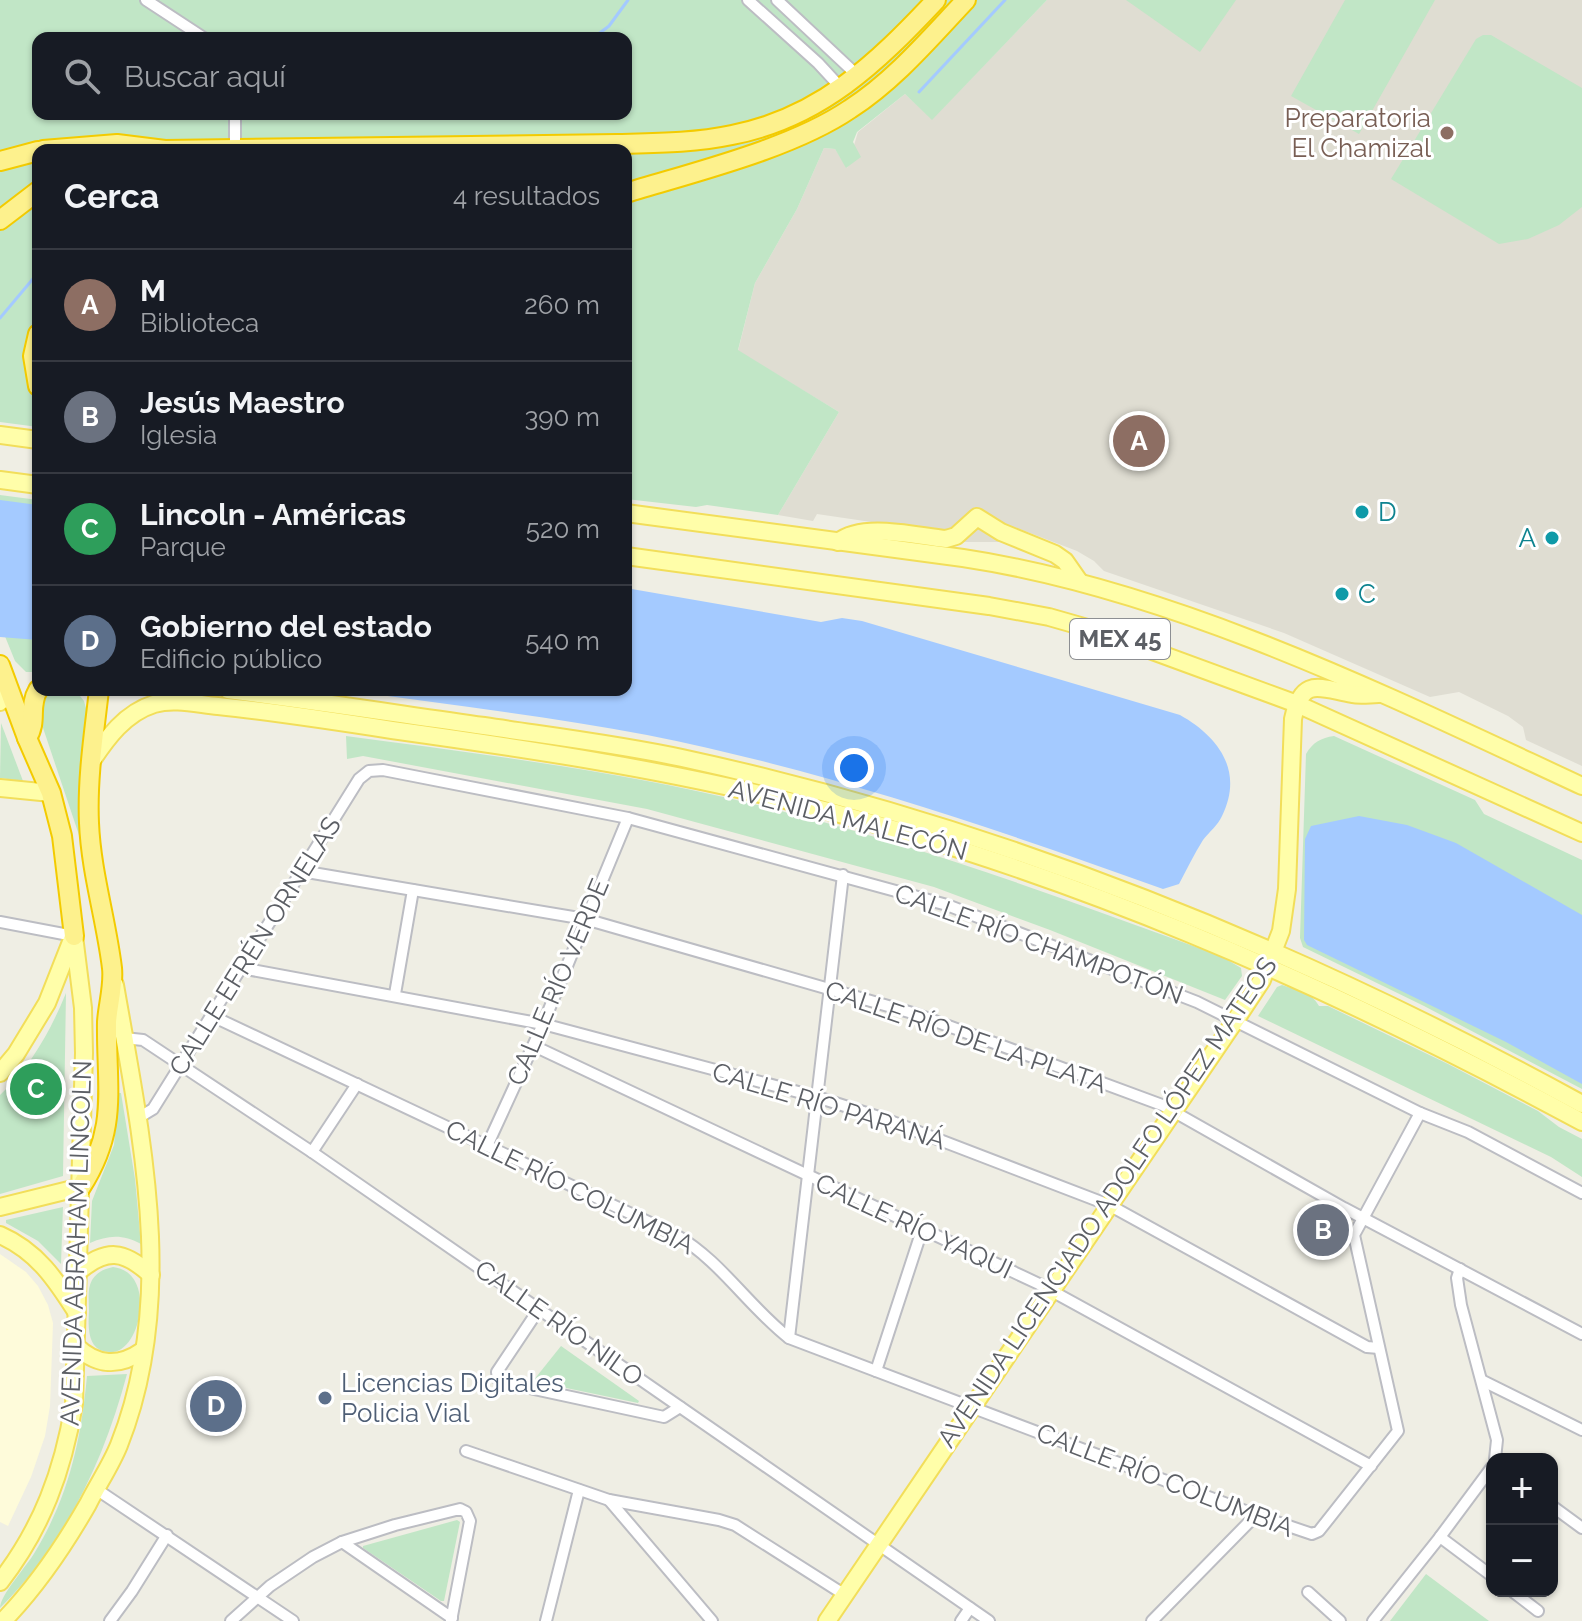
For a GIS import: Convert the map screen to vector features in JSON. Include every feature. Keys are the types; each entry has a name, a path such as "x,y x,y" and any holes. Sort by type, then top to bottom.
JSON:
{"highway":[{"path":"555,144 691,141 760,129 796,116 842,90 898,40 936,0"},
{"path":"632,191 774,146 850,110 888,80 966,0"},
{"path":"103,144 132,144"},
{"path":"0,161 32,152"},
{"path":"0,220 32,196"},
{"path":"0,665 4,694 51,793 62,836 74,936"},
{"path":"4,694 32,684"},
{"path":"27,738 34,727 32,706 36,696"},
{"path":"87,696 96,713"},
{"path":"81,1187 99,1156 107,1121 107,1021 112,971 91,848 91,763 98,696"},
{"path":"62,836 74,845 91,848"}],"main road":[{"path":"0,435 32,439"},
{"path":"0,480 32,484"},
{"name":"MEX 45","path":"632,514 1012,565 1079,581 1216,628 1379,694 1578,782"},
{"path":"838,542 851,533 866,531 952,538 977,517 1001,532 1055,554 1065,561 1079,581"},
{"name":"MEX 45","path":"632,557 1049,617 1112,636 1297,704 1582,833"},
{"path":"1297,704 1304,692 1319,686 1354,695 1379,694"},
{"name":"AVENIDA MALECÓN","path":"299,696 636,749 769,779 1031,855 1276,951 1423,1020 1582,1104"},
{"name":"AVENIDA MALECÓN","path":"91,763 103,743 128,717 148,706 169,701 624,764 778,798 950,847 1098,897 1268,967 1444,1049 1582,1122"},
{"name":"AVENIDA LICENCIADO ADOLFO LÓPEZ MATEOS","path":"827,1621 1235,1021 1268,967 1276,951 1285,914 1293,719 1297,704"},
{"path":"0,788 51,793"},
{"path":"0,1073 16,1054 47,1003 74,936"},
{"name":"AVENIDA ABRAHAM LINCOLN","path":"0,1582 30,1539 58,1476 68,1443 74,1404 83,1008 74,936"},
{"name":"AVENIDA ABRAHAM LINCOLN","path":"3,1621 44,1573 114,1457 127,1423 142,1351 151,1275 150,1211 138,1118 112,971"},
{"path":"0,1207 81,1187"},
{"path":"0,1235 23,1247 40,1261 77,1313"},
{"path":"78,1272 91,1261 116,1254 130,1258 151,1275"},
{"path":"76,1346 87,1356 101,1362 116,1363 142,1351"}],"street":[{"path":"146,0 195,32"},
{"path":"748,0 818,63 842,90"},
{"path":"777,0 858,76"},
{"path":"235,120 235,144"},
{"name":"CALLE RÍO CHAMPOTÓN","path":"369,771 383,770 628,818 947,905 1197,1002 1420,1113 1468,1132 1582,1193"},
{"name":"CALLE EFRÉN ORNELAS","path":"138,1118 153,1109 359,779 369,771"},
{"name":"CALLE RÍO VERDE","path":"487,1146 534,1046 628,818"},
{"name":"CALLE RÍO DE LA PLATA","path":"301,871 585,919 916,1014 1174,1111 1363,1218 1582,1334"},
{"path":"789,1338 843,875"},
{"path":"395,994 413,890"},
{"path":"0,922 74,936"},
{"name":"CALLE RÍO PARANÁ","path":"241,968 395,994 543,1024 817,1097 885,1119 1109,1205 1367,1347 1379,1348"},
{"name":"CALLE RÍO COLUMBIA","path":"212,1016 699,1248 755,1309 789,1338 1312,1534 1319,1531 1371,1466"},
{"name":"CALLE RÍO NILO","path":"124,1038 143,1040 312,1152 989,1621"},
{"name":"CALLE RÍO YAQUI","path":"534,1046 1051,1291 1371,1466"},
{"path":"312,1152 357,1084"},
{"path":"1371,1466 1398,1431 1354,1235 1420,1113"},
{"path":"876,1371 922,1230"},
{"path":"1460,1269 1457,1278 1461,1305 1497,1440 1496,1453"},
{"path":"539,1309 497,1372 502,1382 664,1417 680,1407"},
{"path":"1483,1381 1582,1430"},
{"path":"466,1451 609,1500 735,1525 845,1595"},
{"path":"1373,1621 1486,1475"},
{"path":"96,1489 293,1621"},
{"path":"546,1621 579,1490"},
{"path":"609,1500 712,1621"},
{"path":"231,1621 258,1596 313,1557 342,1542 454,1508 466,1512 470,1521 451,1619 342,1542"},
{"path":"1558,1510 1582,1528"},
{"path":"1152,1621 1256,1515"},
{"path":"110,1621 167,1535"},
{"path":"1440,1537 1486,1572"},
{"path":"1308,1592 1340,1621"},
{"path":"1520,1597 1538,1611"},
{"path":"961,1621 970,1608"}],"shaded area":[{"path":"1047,0 1582,0 1582,766 1526,740 1523,727 1508,716 1459,692 1430,697 1284,633 1104,571 1077,551 1017,528 1009,542 953,542 946,533 817,514 813,521 778,515 839,412 738,351 755,283 797,209 824,148 835,149 847,168 858,132 905,94 932,119"},
{"path":"0,1254 26,1272 38,1286 53,1323 50,1406 45,1436 31,1477 8,1526 0,1522"}],"green space":[{"path":"0,0 1047,0 932,120 905,94 857,132 853,142 861,157 846,168 835,149 824,148 797,209 755,283 738,350 839,412 778,515 707,505 696,507 632,500 632,144 32,144 32,426 0,422"},
{"path":"1126,0 1236,0 1200,52"},
{"path":"1345,0 1435,0 1359,134 1291,96"},
{"path":"1491,35 1582,88 1582,207 1559,225 1528,239 1499,244 1391,179 1476,39"},
{"path":"0,495 32,499 32,672 26,672 15,661 0,624"},
{"path":"43,696 80,696 84,701 87,712 80,838 37,710"},
{"path":"1,723 23,781 0,778"},
{"path":"346,736 601,773 703,792 813,819 989,873 1221,956 1241,968 1242,976 1225,1000 934,887 647,809 363,756 347,759"},
{"path":"1334,736 1475,800 1484,814 1582,860 1582,1089 1303,947 1300,938 1306,754 1318,741"},
{"path":"1282,985 1308,994 1319,1006 1328,1006 1448,1064 1538,1111 1582,1139 1582,1177 1551,1157 1258,1016 1277,987"},
{"path":"66,993 63,1176 0,1194 0,1095 39,1048"},
{"path":"118,1093 121,1093 135,1179 141,1244 116,1237 90,1243 92,1201 114,1145"},
{"path":"63,1207 61,1264 38,1241 6,1223 6,1220"},
{"path":"113,1267 127,1272 136,1282 140,1311 131,1339 123,1348 104,1352 91,1339 90,1284 101,1271"},
{"path":"561,1346 639,1401 638,1403 533,1381"},
{"path":"127,1374 94,1470 79,1500 44,1557 0,1608 4,1596 47,1531 65,1489 77,1445 87,1376"},
{"path":"457,1520 460,1522 444,1601 363,1548 363,1546"},
{"path":"1426,1574 1489,1621 1390,1621"}],"water":[{"path":"0,500 32,504 32,640 0,637"},
{"path":"632,589 821,622 842,618 862,621 1180,715 1216,745 1229,770 1230,784 1228,800 1220,819 1203,840 1179,884 1163,889 1036,844 843,783 713,749 572,722 389,696 632,696"},
{"path":"1359,816 1407,825 1456,843 1582,915 1582,1084 1506,1042 1307,945 1304,940 1305,839 1311,826"}],"waterway":[{"path":"601,32 628,0"},
{"path":"919,92 1005,0"},
{"path":"0,318 32,280"}],"place":[{"name":"Preparatoria El Chamizal","path":"1447,133"},
{"name":"M","path":"1139,441"},
{"name":"D","path":"1362,512"},
{"name":"A","path":"1552,538"},
{"name":"C","path":"1342,594"},
{"name":"Lincoln - Américas","path":"36,1089"},
{"name":"Jesús Maestro","path":"1323,1230"},
{"name":"Licencias Digitales Policia Vial","path":"325,1398"},
{"name":"Gobierno del estado","path":"216,1406"}]}
